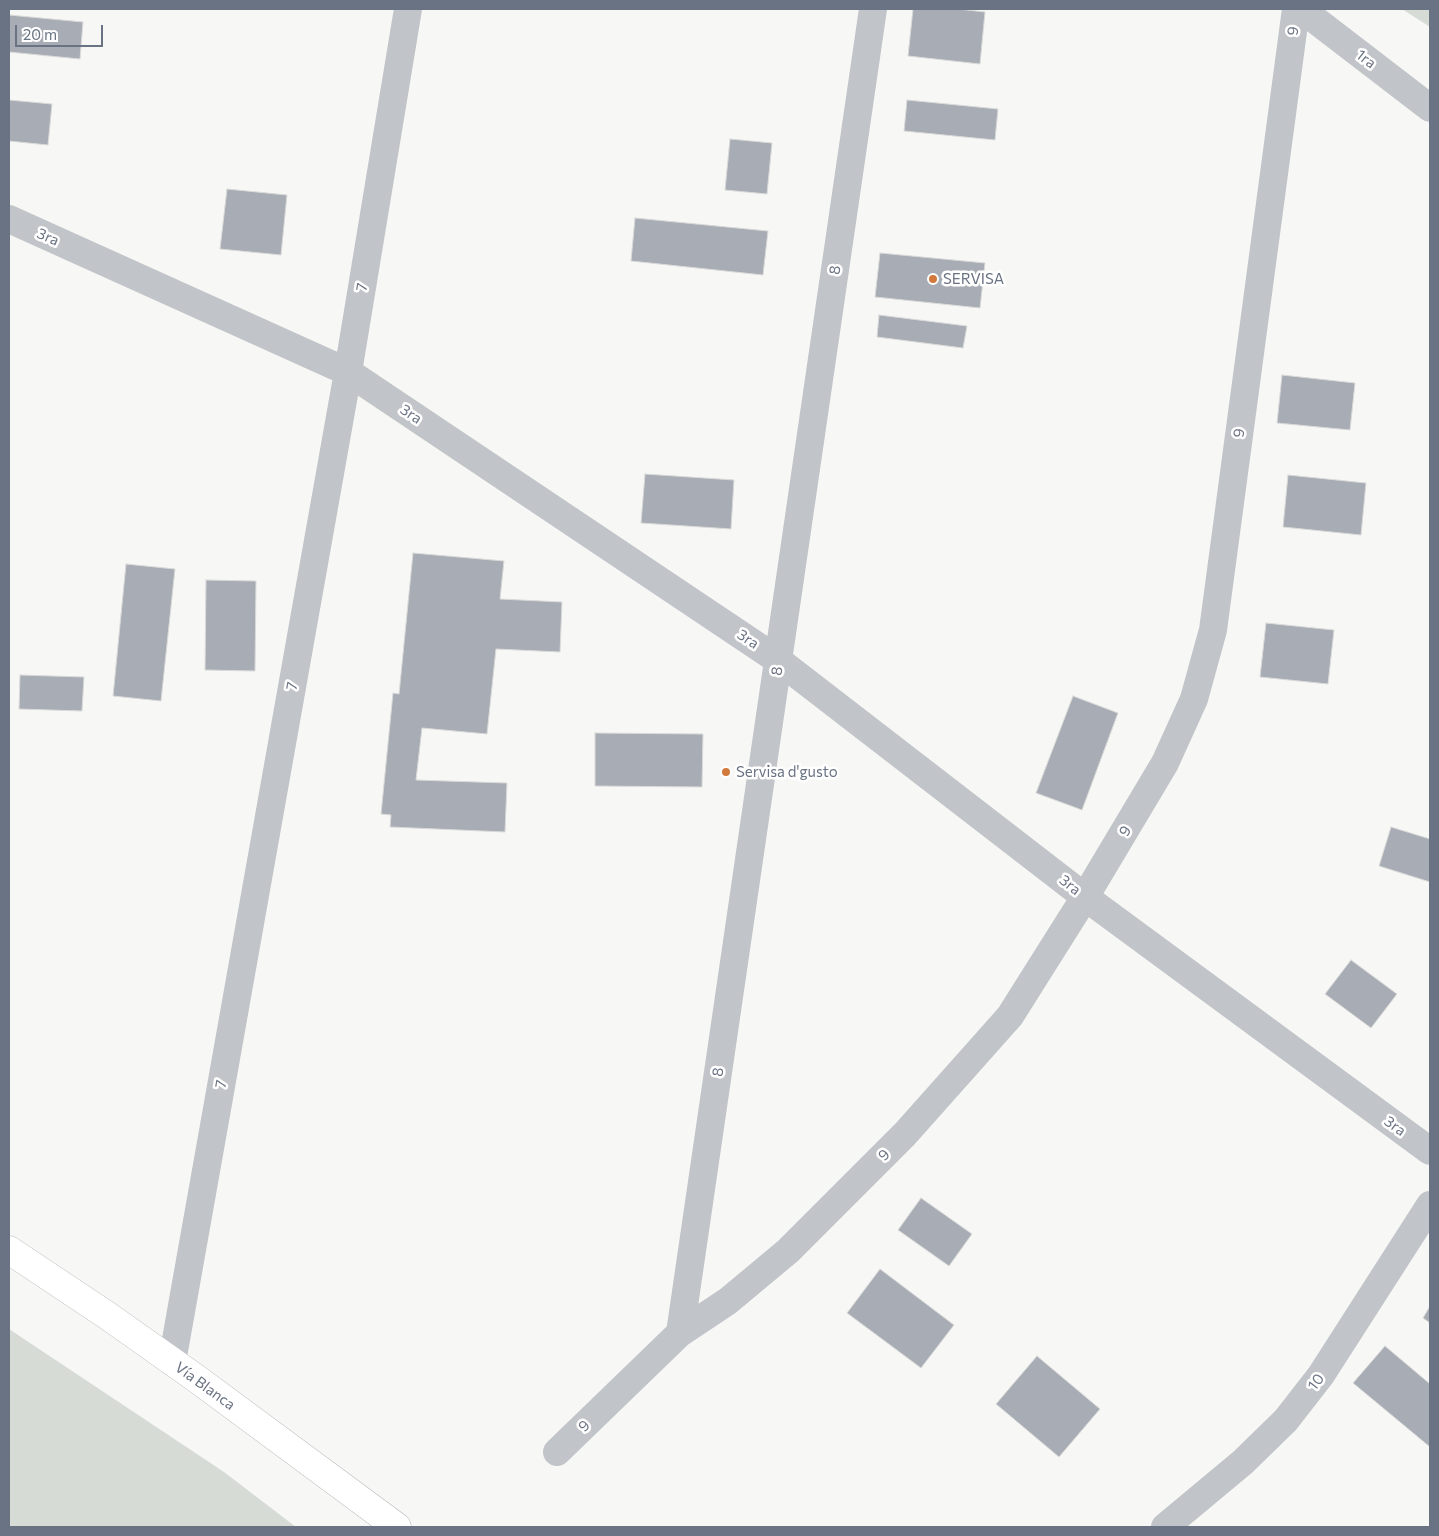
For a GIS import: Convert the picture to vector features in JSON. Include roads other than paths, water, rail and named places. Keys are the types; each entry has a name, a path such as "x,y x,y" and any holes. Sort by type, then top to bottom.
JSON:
{"highway":[{"name":"Vía Blanca","path":"9,1250 108,1316 397,1527"}],"street":[{"name":"7","path":"172,1362 348,372 408,9"},
{"name":"8","path":"680,1333 874,9"},
{"name":"9","path":"557,1452 680,1333 728,1301 788,1251 905,1134 1010,1016 1086,897 1165,763 1194,699 1213,630 1296,9"},
{"name":"1ra","path":"1301,9 1430,108"},
{"name":"3ra","path":"9,219 348,372 778,660 1086,897 1430,1151"},
{"name":"10","path":"1165,1527 1244,1462 1286,1420 1321,1375 1430,1205"}],"place":[{"name":"SERVISA","path":"933,279"},
{"name":"Servisa d'gusto","path":"726,772"}]}
